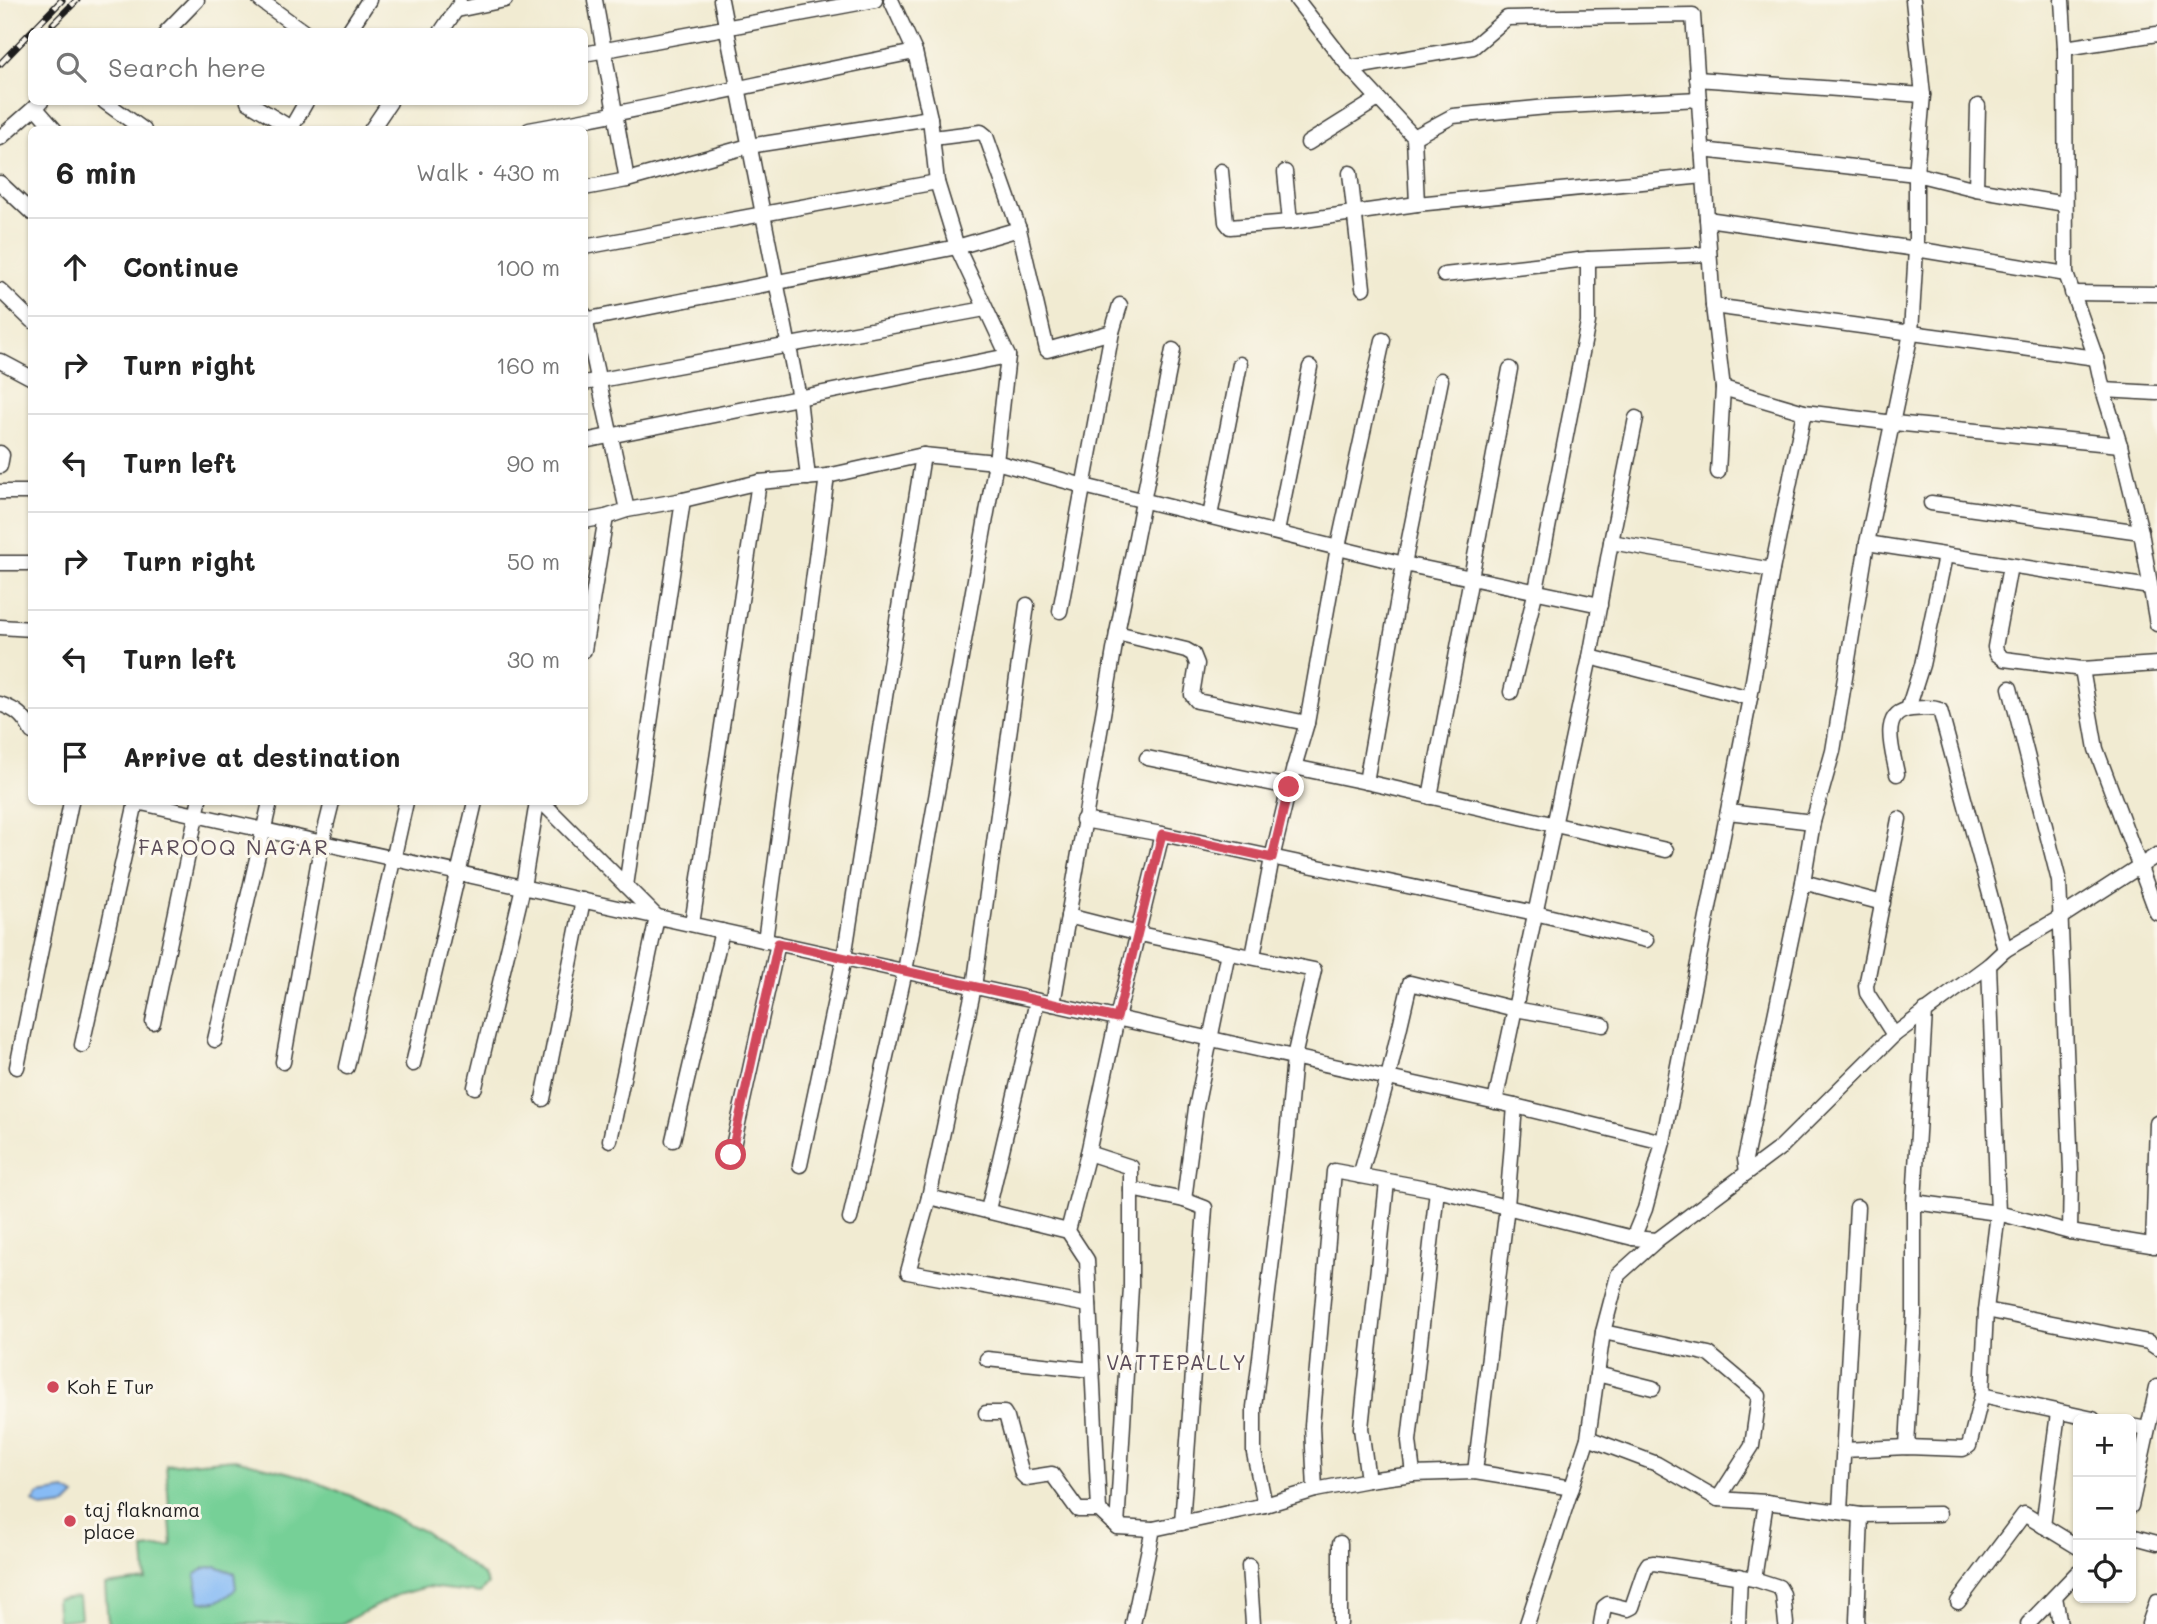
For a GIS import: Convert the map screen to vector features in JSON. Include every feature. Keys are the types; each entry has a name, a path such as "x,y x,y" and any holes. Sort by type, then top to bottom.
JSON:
{"street":[{"path":"170,28 197,0"},
{"path":"260,0 298,28"},
{"path":"351,28 369,0"},
{"path":"444,28 460,5 505,0"},
{"path":"594,0 627,180"},
{"path":"721,0 799,398 808,478"},
{"path":"588,53 875,0"},
{"path":"850,1219 905,971 996,462 1008,356 957,247 937,182 930,118 915,52 891,0"},
{"path":"1297,0 1350,68 1414,137 1417,204"},
{"path":"1747,1172 1745,1159 1813,822 1833,751 1867,543 1911,333 1916,249 1916,174 1923,95 1913,0"},
{"path":"2062,0 2066,274 2096,358 2120,445 2141,533 2157,624"},
{"path":"1350,68 1473,47 1507,18 1693,15 1713,306 1723,388 1718,472"},
{"path":"2064,48 2157,34"},
{"path":"550,126 915,52"},
{"path":"1697,79 1923,95"},
{"path":"1308,143 1378,99"},
{"path":"1414,137 1453,116 1547,107 1699,99"},
{"path":"0,138 37,105"},
{"path":"39,105 52,126"},
{"path":"109,105 138,126"},
{"path":"253,105 285,126"},
{"path":"292,126 304,105"},
{"path":"374,126 388,105"},
{"path":"1976,189 1978,106"},
{"path":"588,187 627,180 750,146 930,118"},
{"path":"933,138 981,132 986,136 1019,229 1047,350 1112,332"},
{"path":"1702,150 1916,174 1976,189 2065,204"},
{"path":"1221,171 1226,222 1230,227 1290,222 1417,204 1704,176"},
{"path":"1285,172 1290,222"},
{"path":"1350,173 1363,288"},
{"path":"588,246 937,182"},
{"path":"0,183 28,209"},
{"path":"1707,219 2066,274"},
{"path":"588,317 957,247 1019,229"},
{"path":"1444,275 1588,259 1709,254"},
{"path":"1511,692 1536,590 1588,322 1588,259"},
{"path":"0,290 28,317"},
{"path":"2073,293 2157,294"},
{"path":"1060,611 1112,332 1120,305"},
{"path":"1713,306 2096,358"},
{"path":"592,382 985,309"},
{"path":"1253,956 1272,858 1307,723 1338,547 1383,340"},
{"path":"588,345 592,382 611,436 627,509"},
{"path":"1053,1004 1117,633 1173,350"},
{"path":"588,440 1008,356"},
{"path":"0,361 28,376"},
{"path":"1210,516 1240,364"},
{"path":"1277,533 1310,367"},
{"path":"1430,797 1510,369"},
{"path":"1366,782 1404,564 1441,380"},
{"path":"1723,388 1804,412 2120,445"},
{"path":"2103,390 2157,393"},
{"path":"1633,1238 1645,1209 1663,1142 1804,412"},
{"path":"1495,1102 1590,657 1636,418"},
{"path":"0,453 0,466"},
{"path":"588,520 627,509 682,500 759,482 827,477 923,455 996,462 1404,564 1600,605"},
{"path":"800,1165 845,958 923,455"},
{"path":"731,1155 772,942 827,477"},
{"path":"692,924 759,482"},
{"path":"0,492 28,492"},
{"path":"626,886 682,500"},
{"path":"1931,503 2141,533"},
{"path":"588,626 606,517"},
{"path":"1611,542 1772,570"},
{"path":"1867,543 2150,587"},
{"path":"1908,709 1922,665 1945,556"},
{"path":"0,563 28,563"},
{"path":"2010,566 1995,647 1997,654 2004,659 2082,669 2157,664"},
{"path":"1027,605 974,986 929,1196 908,1272 1089,1305"},
{"path":"0,627 28,629"},
{"path":"1117,633 1193,654 1197,664 1192,695 1197,701 1307,723"},
{"path":"1590,657 1750,698"},
{"path":"2082,669 2096,749 2157,912"},
{"path":"2010,688 2055,864 2062,917 2071,1170 2070,1232"},
{"path":"0,704 15,709 28,726"},
{"path":"1896,774 1890,726 1896,714 1908,709 1940,710 2006,950"},
{"path":"1147,758 1289,787"},
{"path":"1294,767 1666,849"},
{"path":"17,1067 70,805"},
{"path":"82,1045 135,805"},
{"path":"167,805 198,808 265,830 1515,1106 1663,1142"},
{"path":"215,1040 269,805"},
{"path":"283,1062 322,842 331,805"},
{"path":"347,1067 405,805"},
{"path":"412,1064 474,805"},
{"path":"475,1087 523,887 539,805"},
{"path":"543,805 657,916"},
{"path":"558,818 560,805"},
{"path":"153,1022 198,808"},
{"path":"1728,812 1813,822"},
{"path":"1083,820 1162,834 1535,913 1646,940"},
{"path":"1894,1035 1867,993 1866,986 1899,820"},
{"path":"1068,1231 1162,834"},
{"path":"1527,1624 1588,1438 1604,1332 1618,1275 1657,1240 1780,1148 1894,1035 2006,950 2157,855"},
{"path":"1803,881 1884,903"},
{"path":"543,1099 583,900"},
{"path":"610,1140 657,916"},
{"path":"1068,916 1139,934 1314,970 1294,1058 1254,1407 1254,1453 1265,1505"},
{"path":"673,1140 722,931"},
{"path":"1184,1200 1190,1144 1228,952"},
{"path":"1843,1450 1907,1447 1963,1449 1969,1446 1982,1395 1986,1310 1998,1213 1989,965"},
{"path":"1360,1177 1388,1078 1410,983 1515,1009 1603,1025"},
{"path":"988,1210 1037,1001"},
{"path":"1907,1447 1914,1315 1913,1202 1925,1011"},
{"path":"1475,1472 1507,1206 1515,1106"},
{"path":"1913,1202 1998,1213 2070,1232 2155,1246 2157,1123"},
{"path":"1088,1153 1131,1167 1131,1287 1117,1527"},
{"path":"1315,1490 1312,1426 1334,1171 1437,1190 1633,1238 1657,1240"},
{"path":"1368,1480 1362,1428 1387,1182"},
{"path":"1131,1189 1184,1200 1205,1208 1182,1523"},
{"path":"1413,1474 1409,1441 1437,1190"},
{"path":"929,1196 1068,1231 1087,1260 1099,1510"},
{"path":"1840,1511 1857,1207"},
{"path":"1986,1310 2148,1342 2157,1348"},
{"path":"1604,1332 1709,1354 1759,1396 1752,1446 1717,1499"},
{"path":"987,1359 1093,1370"},
{"path":"1597,1374 1653,1388"},
{"path":"2136,1491 2150,1448 2147,1429 2157,1387"},
{"path":"1982,1395 2073,1416"},
{"path":"986,1413 1004,1413 1022,1474 1026,1478 1052,1474 1078,1510 1099,1510 1117,1527 1153,1529 1265,1505 1315,1490 1413,1474 1475,1472 1572,1488"},
{"path":"2043,1527 2058,1413"},
{"path":"2136,1427 2147,1429"},
{"path":"1588,1438 1657,1464 1717,1499 1766,1502 1861,1515 1939,1514"},
{"path":"1738,1624 1766,1502"},
{"path":"1958,1602 2024,1514 2073,1544"},
{"path":"1858,1624 1861,1515"},
{"path":"1133,1624 1153,1529"},
{"path":"2136,1537 2157,1543"},
{"path":"1340,1542 1340,1624"},
{"path":"1601,1624 1604,1608 1608,1604 1628,1609 1632,1607 1646,1569 1651,1563 1747,1578 1779,1587 1783,1594 1786,1624"},
{"path":"1249,1566 1254,1624"},
{"path":"2028,1624 2073,1577"},
{"path":"2055,1597 2060,1624"},
{"path":"2149,1624 2157,1601"}],"green space":[{"path":"235,1459 298,1475 354,1497 425,1532 484,1576 488,1584 480,1593 427,1587 397,1595 341,1624 108,1624 105,1585 146,1580 144,1549 172,1546 166,1465"},
{"path":"79,1597 81,1618 58,1621 56,1599"}],"water":[{"path":"65,1490 75,1496 66,1505 41,1508 33,1502 39,1494"},
{"path":"216,1566 234,1573 236,1588 220,1600 200,1602 195,1575 205,1568"}],"railway":[{"path":"35,28 62,0"},
{"path":"53,24 77,0"},
{"path":"0,64 28,35"}],"place":[{"name":"Koh E Tur","path":"53,1387"},
{"name":"taj flaknama place","path":"70,1521"}],"district":[{"name":"FAROOQ NAGAR","path":"234,848"},
{"name":"VATTEPALLY","path":"1177,1363"}],"route":[{"path":"731,1155 778,943 1117,1018 1162,834 1272,858 1289,787"}]}
